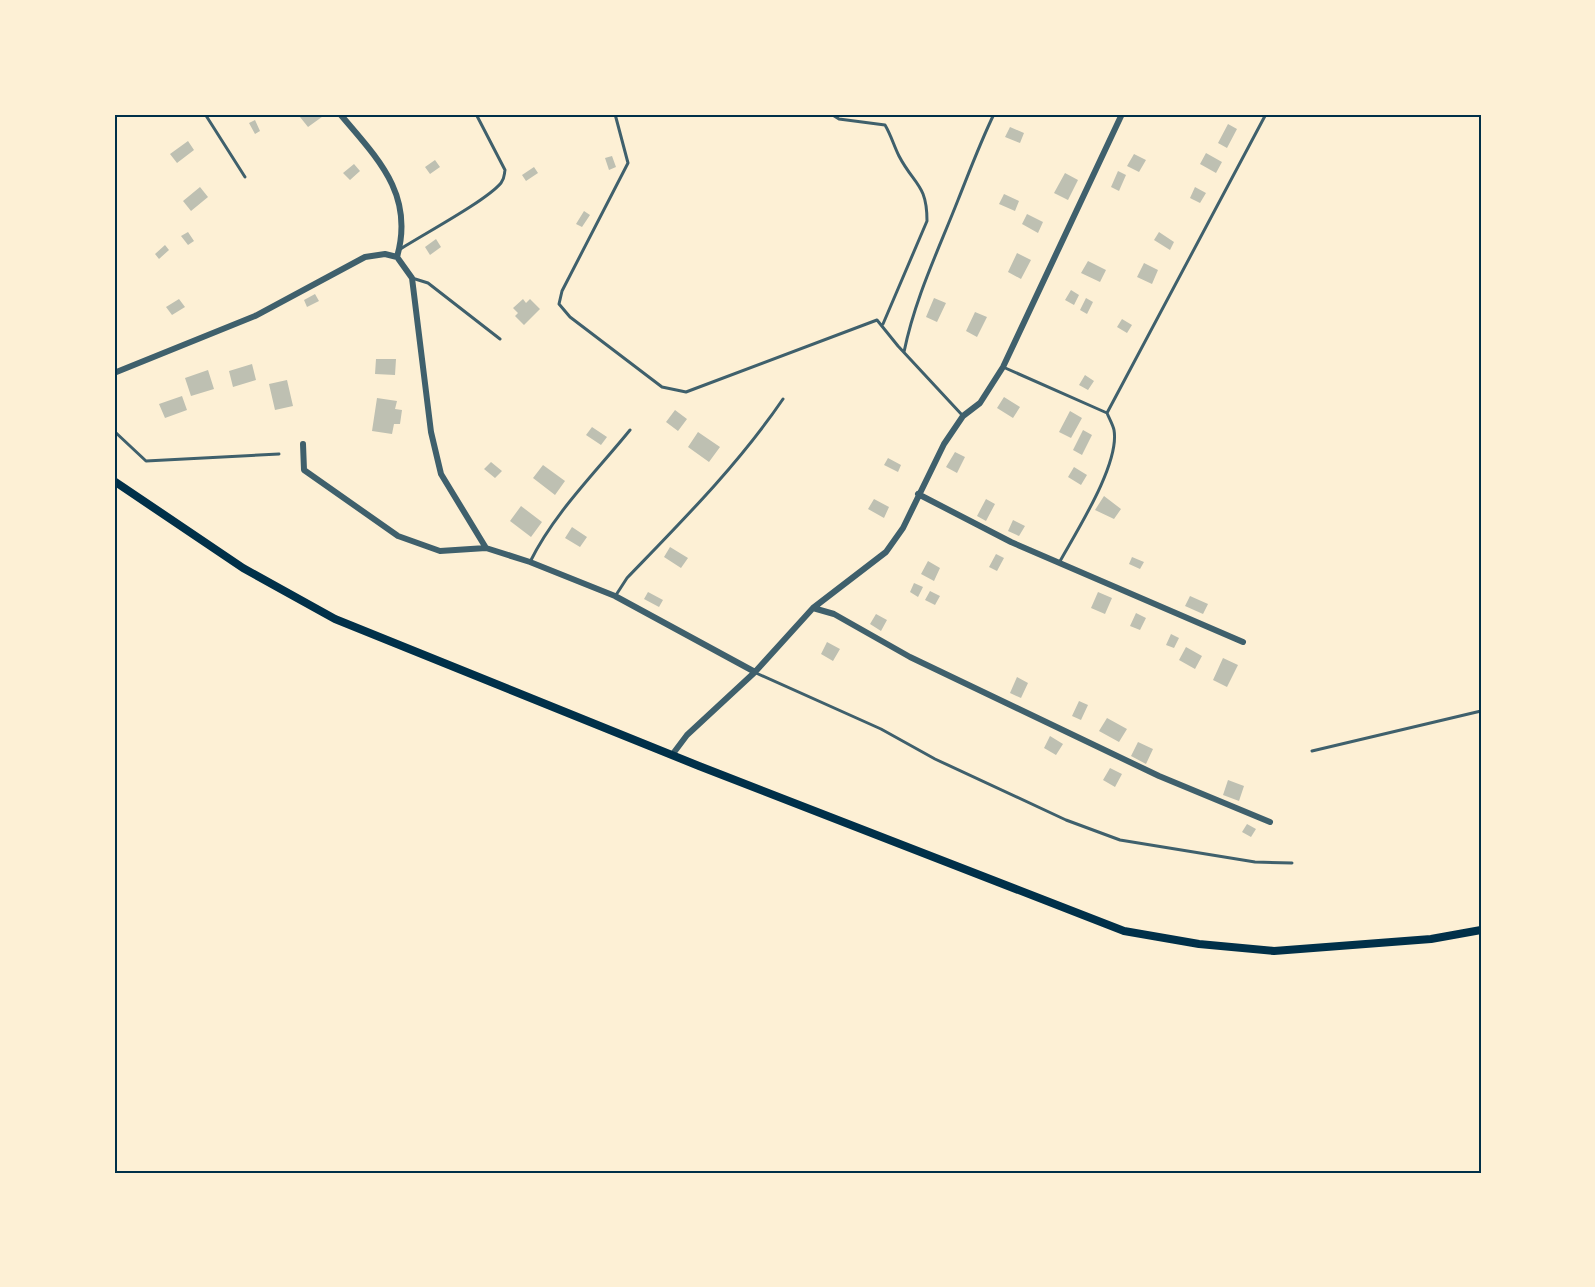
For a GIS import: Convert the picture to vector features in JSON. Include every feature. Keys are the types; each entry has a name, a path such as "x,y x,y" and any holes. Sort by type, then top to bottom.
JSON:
{"main road":[{"path":"114,481 243,568 335,619 672,755 1124,932 1199,944 1274,951 1431,939 1481,930"}],"street":[{"path":"340,114 390,178 401,206 403,224 398,253 412,278 431,432 441,474 486,548"},
{"path":"672,755 687,735 755,672 813,608 886,552 903,528 944,444 963,416 980,402 1003,367 1122,114"},
{"path":"114,374 255,316 365,257 398,253"},
{"path":"303,444 304,470 398,536 440,551 486,548 530,562 615,596 755,672"},
{"path":"918,494 1011,542 1243,642"},
{"path":"813,608 834,614 910,657 1159,776 1270,822"}],"lane":[{"path":"205,114 245,177"},
{"path":"398,253 481,198 499,185 504,178 505,170 476,114"},
{"path":"615,114 628,163 562,291 559,304 570,317 662,387 687,392 877,320 883,324 904,352 963,416"},
{"path":"831,114 839,119 885,125 900,157 917,179 927,203 927,221 883,324"},
{"path":"904,352 922,283 994,114"},
{"path":"1107,413 1266,114"},
{"path":"412,278 428,283 500,339"},
{"path":"1003,367 1107,413 1114,429 1114,446 1106,472 1059,563"},
{"path":"615,596 627,578 723,477 759,434 783,399"},
{"path":"530,562 539,544 562,513 630,430"},
{"path":"114,431 146,460 279,454"},
{"path":"755,672 881,729 935,759 1055,815 1120,840 1255,862 1292,863"},
{"path":"1312,751 1481,711"}],"building":[{"path":"304,114 326,114 308,127 300,117"},
{"path":"255,120 260,131 255,134 249,123"},
{"path":"1228,124 1237,129 1227,148 1218,143"},
{"path":"1010,127 1024,133 1020,143 1005,137"},
{"path":"188,141 194,150 177,163 170,154"},
{"path":"1206,153 1222,162 1216,173 1200,164"},
{"path":"1134,154 1146,160 1139,172 1127,166"},
{"path":"612,156 616,167 609,170 605,158"},
{"path":"435,160 440,167 430,174 425,167"},
{"path":"354,164 360,171 350,180 343,173"},
{"path":"534,167 538,173 526,181 522,175"},
{"path":"1118,171 1126,175 1119,191 1111,187"},
{"path":"1065,173 1078,180 1068,200 1054,193"},
{"path":"200,187 208,197 191,211 183,201"},
{"path":"1195,187 1206,193 1200,203 1190,198"},
{"path":"1004,194 1019,201 1015,211 999,204"},
{"path":"584,211 590,215 582,227 576,224"},
{"path":"1027,214 1043,222 1038,233 1022,224"},
{"path":"188,232 194,241 188,245 181,236"},
{"path":"1159,232 1174,242 1170,250 1154,240"},
{"path":"436,239 441,247 430,255 425,247"},
{"path":"165,245 169,250 159,259 155,254"},
{"path":"1017,253 1031,260 1021,279 1008,272"},
{"path":"1088,261 1106,270 1100,282 1081,273"},
{"path":"1144,263 1158,270 1152,284 1137,277"},
{"path":"1071,290 1079,295 1074,305 1065,300"},
{"path":"315,294 319,301 307,307 304,300"},
{"path":"934,298 946,303 937,322 926,317"},
{"path":"1086,298 1093,302 1087,314 1080,310"},
{"path":"179,299 185,307 172,315 166,307"},
{"path":"523,299 526,303 530,299 540,309 524,325 515,316 518,313 513,308"},
{"path":"975,312 987,317 977,337 966,331"},
{"path":"1122,319 1132,325 1127,333 1117,327"},
{"path":"376,359 396,359 395,375 375,374"},
{"path":"252,364 256,380 233,387 229,371"},
{"path":"208,370 214,389 191,396 185,378"},
{"path":"1085,375 1094,381 1088,390 1079,385"},
{"path":"287,380 293,406 275,410 269,384"},
{"path":"182,396 187,410 165,418 159,404"},
{"path":"1004,397 1020,407 1013,418 997,408"},
{"path":"377,398 397,401 395,409 402,410 400,424 394,424 392,434 372,431"},
{"path":"675,410 687,419 678,431 666,422"},
{"path":"1070,411 1082,418 1071,438 1059,432"},
{"path":"592,427 607,437 601,445 586,435"},
{"path":"1083,430 1092,435 1082,455 1073,450"},
{"path":"698,432 720,447 709,462 688,447"},
{"path":"955,452 965,457 957,473 946,467"},
{"path":"888,458 901,465 898,472 884,465"},
{"path":"491,462 502,471 495,478 484,469"},
{"path":"543,465 565,481 555,495 533,478"},
{"path":"1074,467 1087,475 1081,485 1068,477"},
{"path":"1104,496 1121,509 1114,519 1095,510"},
{"path":"874,499 889,507 884,518 868,509"},
{"path":"986,499 995,504 986,521 977,516"},
{"path":"521,506 542,522 531,537 510,521"},
{"path":"1013,520 1025,526 1019,536 1008,531"},
{"path":"572,527 587,537 580,547 565,538"},
{"path":"670,547 688,558 681,568 664,557"},
{"path":"996,554 1004,558 997,571 989,567"},
{"path":"1132,557 1144,562 1140,569 1129,564"},
{"path":"928,561 940,568 934,581 921,574"},
{"path":"914,583 923,587 918,597 910,592"},
{"path":"930,591 940,596 935,605 925,600"},
{"path":"648,592 663,600 659,607 644,599"},
{"path":"1098,592 1112,598 1105,614 1091,608"},
{"path":"1190,596 1208,604 1203,614 1185,606"},
{"path":"1136,613 1146,618 1140,630 1130,626"},
{"path":"876,614 887,620 881,631 870,624"},
{"path":"1171,634 1179,638 1174,648 1166,645"},
{"path":"827,642 840,649 833,661 821,654"},
{"path":"1186,647 1202,656 1195,669 1179,660"},
{"path":"1223,658 1238,665 1227,687 1213,680"},
{"path":"1017,677 1028,683 1021,698 1010,693"},
{"path":"1079,701 1088,705 1081,720 1072,716"},
{"path":"1107,718 1127,729 1119,742 1099,731"},
{"path":"1050,736 1063,744 1056,755 1044,748"},
{"path":"1138,742 1153,749 1146,764 1131,756"},
{"path":"1110,768 1122,774 1115,787 1103,780"},
{"path":"1228,780 1244,786 1239,801 1223,795"},
{"path":"1247,824 1256,829 1251,837 1242,832"}]}
